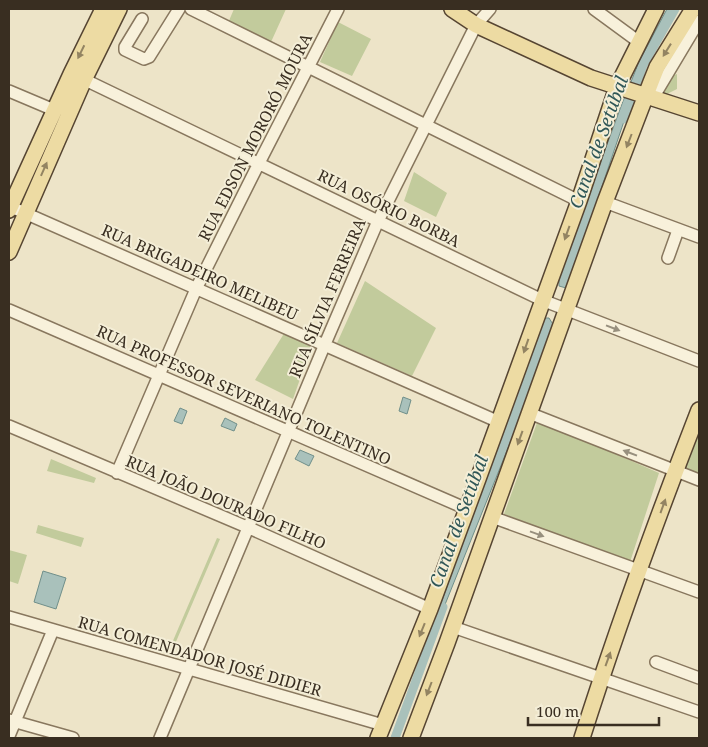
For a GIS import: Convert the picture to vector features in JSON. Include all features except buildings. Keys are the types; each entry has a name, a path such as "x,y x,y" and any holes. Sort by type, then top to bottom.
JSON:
{"main road":[{"path":"9,208 54,110 119,9"},
{"path":"452,9 476,25 590,78 699,113"},
{"path":"412,738 605,202 636,93 639,42 656,9"},
{"path":"381,732 430,609 578,201 636,93 657,67 694,9"},
{"path":"9,252 77,77 98,10"},
{"path":"582,738 639,571 699,410"}],"street":[{"path":"142,19 125,50 144,59 149,57 179,9"},
{"path":"191,9 578,201"},
{"name":"RUA EDSON MORORÓ MOURA","path":"117,473 196,289 338,9"},
{"name":"RUA SÍLVIA FERREIRA","path":"160,738 324,344 378,221 476,25 490,9"},
{"path":"594,9 639,42"},
{"path":"636,93 699,21"},
{"name":"RUA OSÓRIO BORBA","path":"77,77 542,300 699,361"},
{"path":"9,91 54,110"},
{"path":"605,202 699,237"},
{"name":"RUA BRIGADEIRO MELIBEU","path":"9,208 25,213 499,422"},
{"path":"668,258 678,230"},
{"name":"RUA PROFESSOR SEVERIANO TOLENTINO","path":"9,310 467,509"},
{"path":"529,414 699,480"},
{"name":"RUA JOÃO DOURADO FILHO","path":"9,426 248,527 430,609"},
{"path":"492,517 699,592"},
{"name":"RUA COMENDADOR JOSÉ DIDIER","path":"9,617 173,662 189,670 331,705 381,732"},
{"path":"453,627 699,712"},
{"path":"9,736 12,721 53,630"},
{"path":"656,662 699,678"},
{"path":"12,721 73,738"}],"green space":[{"path":"234,9 286,9 271,42 228,23"},
{"path":"338,22 371,39 352,76 320,62"},
{"path":"677,74 677,89 665,95 660,91 666,78"},
{"path":"414,172 447,193 436,217 404,201"},
{"path":"365,281 436,328 412,376 337,343"},
{"path":"285,332 312,345 293,399 255,380"},
{"path":"538,420 659,473 630,562 504,514"},
{"path":"699,427 699,474 682,468"},
{"path":"51,459 96,478 94,483 47,471"},
{"path":"38,525 84,538 81,547 36,533"},
{"path":"217,538 220,539 172,651 169,650"},
{"path":"9,550 27,555 18,584 9,581"}],"water":[{"path":"667,9 675,9 643,65 569,284 566,288 559,286 567,253 623,101 640,60"},
{"path":"544,318 549,318 554,326 537,376 440,617 394,738 391,738 401,715"},
{"path":"403,397 411,400 407,414 399,411"},
{"path":"180,408 187,411 182,424 174,421"},
{"path":"225,418 237,424 234,431 221,426"},
{"path":"300,450 314,456 309,466 295,459"},
{"path":"43,571 66,578 56,609 34,602"}],"waterway":[{"name":"Canal de Setúbal","path":"624,119 643,65 675,9"},
{"name":"Canal de Setúbal","path":"395,738 443,607"}]}
